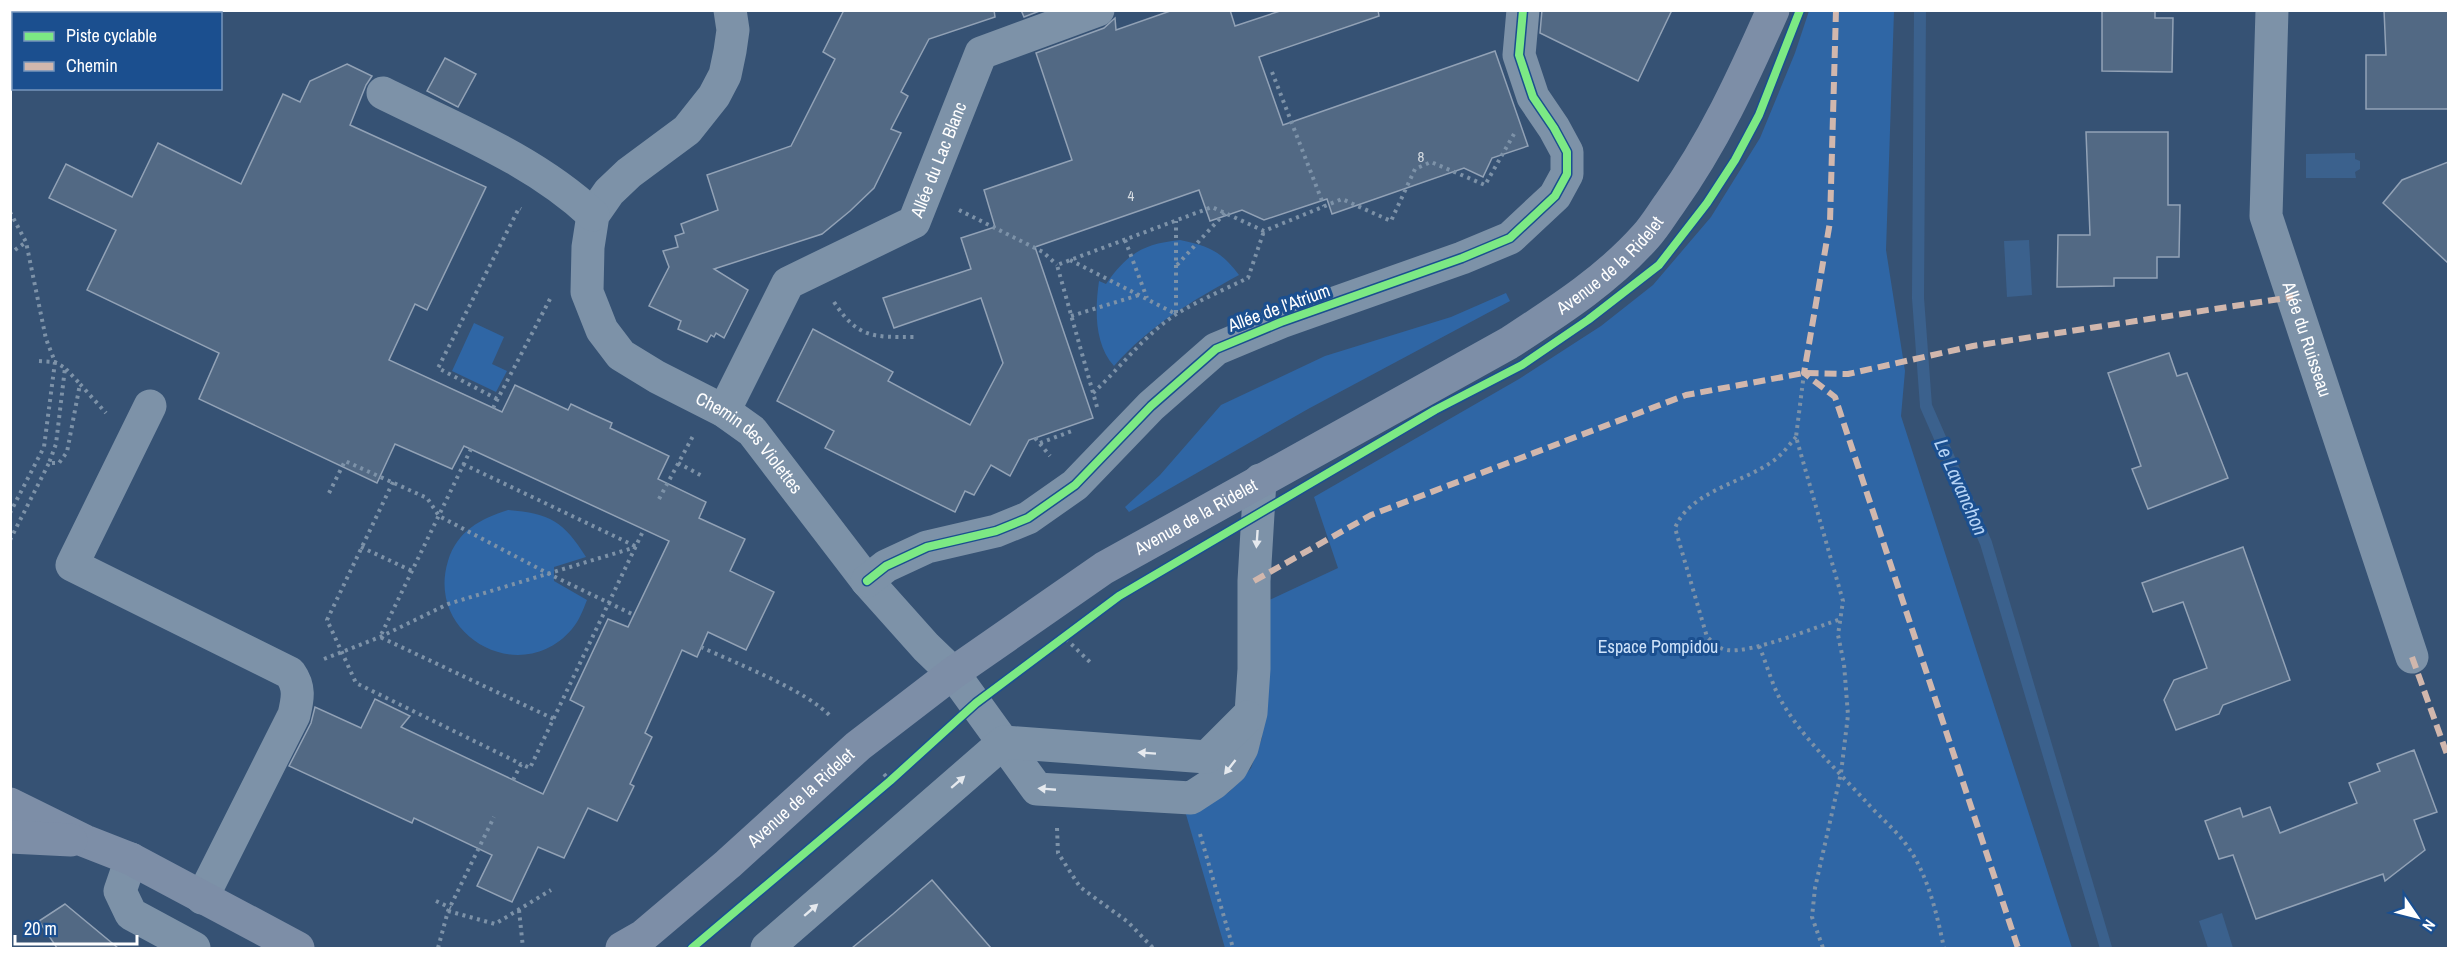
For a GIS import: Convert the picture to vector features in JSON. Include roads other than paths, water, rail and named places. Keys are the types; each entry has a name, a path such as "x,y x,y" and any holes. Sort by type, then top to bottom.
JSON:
{"main road":[{"name":"Avenue de la Ridelet","path":"1744,75 1753,10"},
{"name":"Avenue de la Ridelet","path":"622,948 643,936 728,864 858,746 953,673 1104,568 1509,343 1564,307 1605,275 1646,236 1686,181 1716,132 1773,10"},
{"path":"10,804 85,841 131,859 298,948"},
{"path":"10,837 85,841"}],"street":[{"path":"383,93 519,161 568,191 593,215 609,192 629,173 687,130 714,96 725,75 730,51 733,30 730,10"},
{"name":"Allée du Lac Blanc","path":"718,407 788,284 915,222 981,53 1098,10"},
{"name":"Allée de l'Atrium","path":"867,581 886,566 927,547 996,531 1028,518 1075,485 1151,406 1216,349 1281,321 1462,258 1510,238 1555,196 1567,174 1567,152 1533,97 1519,55 1523,10"},
{"name":"Allée du Ruisseau","path":"2272,10 2266,216 2412,657"},
{"name":"Chemin des Violettes","path":"593,215 588,247 587,292 602,330 621,355 657,377 718,407 752,431 867,581 926,647 953,673 1037,789 1191,798 1231,768 1242,748 1251,713"},
{"path":"150,406 72,565 290,673 297,683 298,699 294,715 202,897"},
{"path":"767,948 1004,742 1207,757 1251,713 1254,669 1254,581 1260,480"},
{"path":"131,859 120,891 131,914 194,948"}],"waterway":[{"name":"Le Lavanchon","path":"1920,10 1918,298 1926,406 1986,543 2106,948"}],"park label":[{"name":"Espace Pompidou","path":"1658,647"}]}
